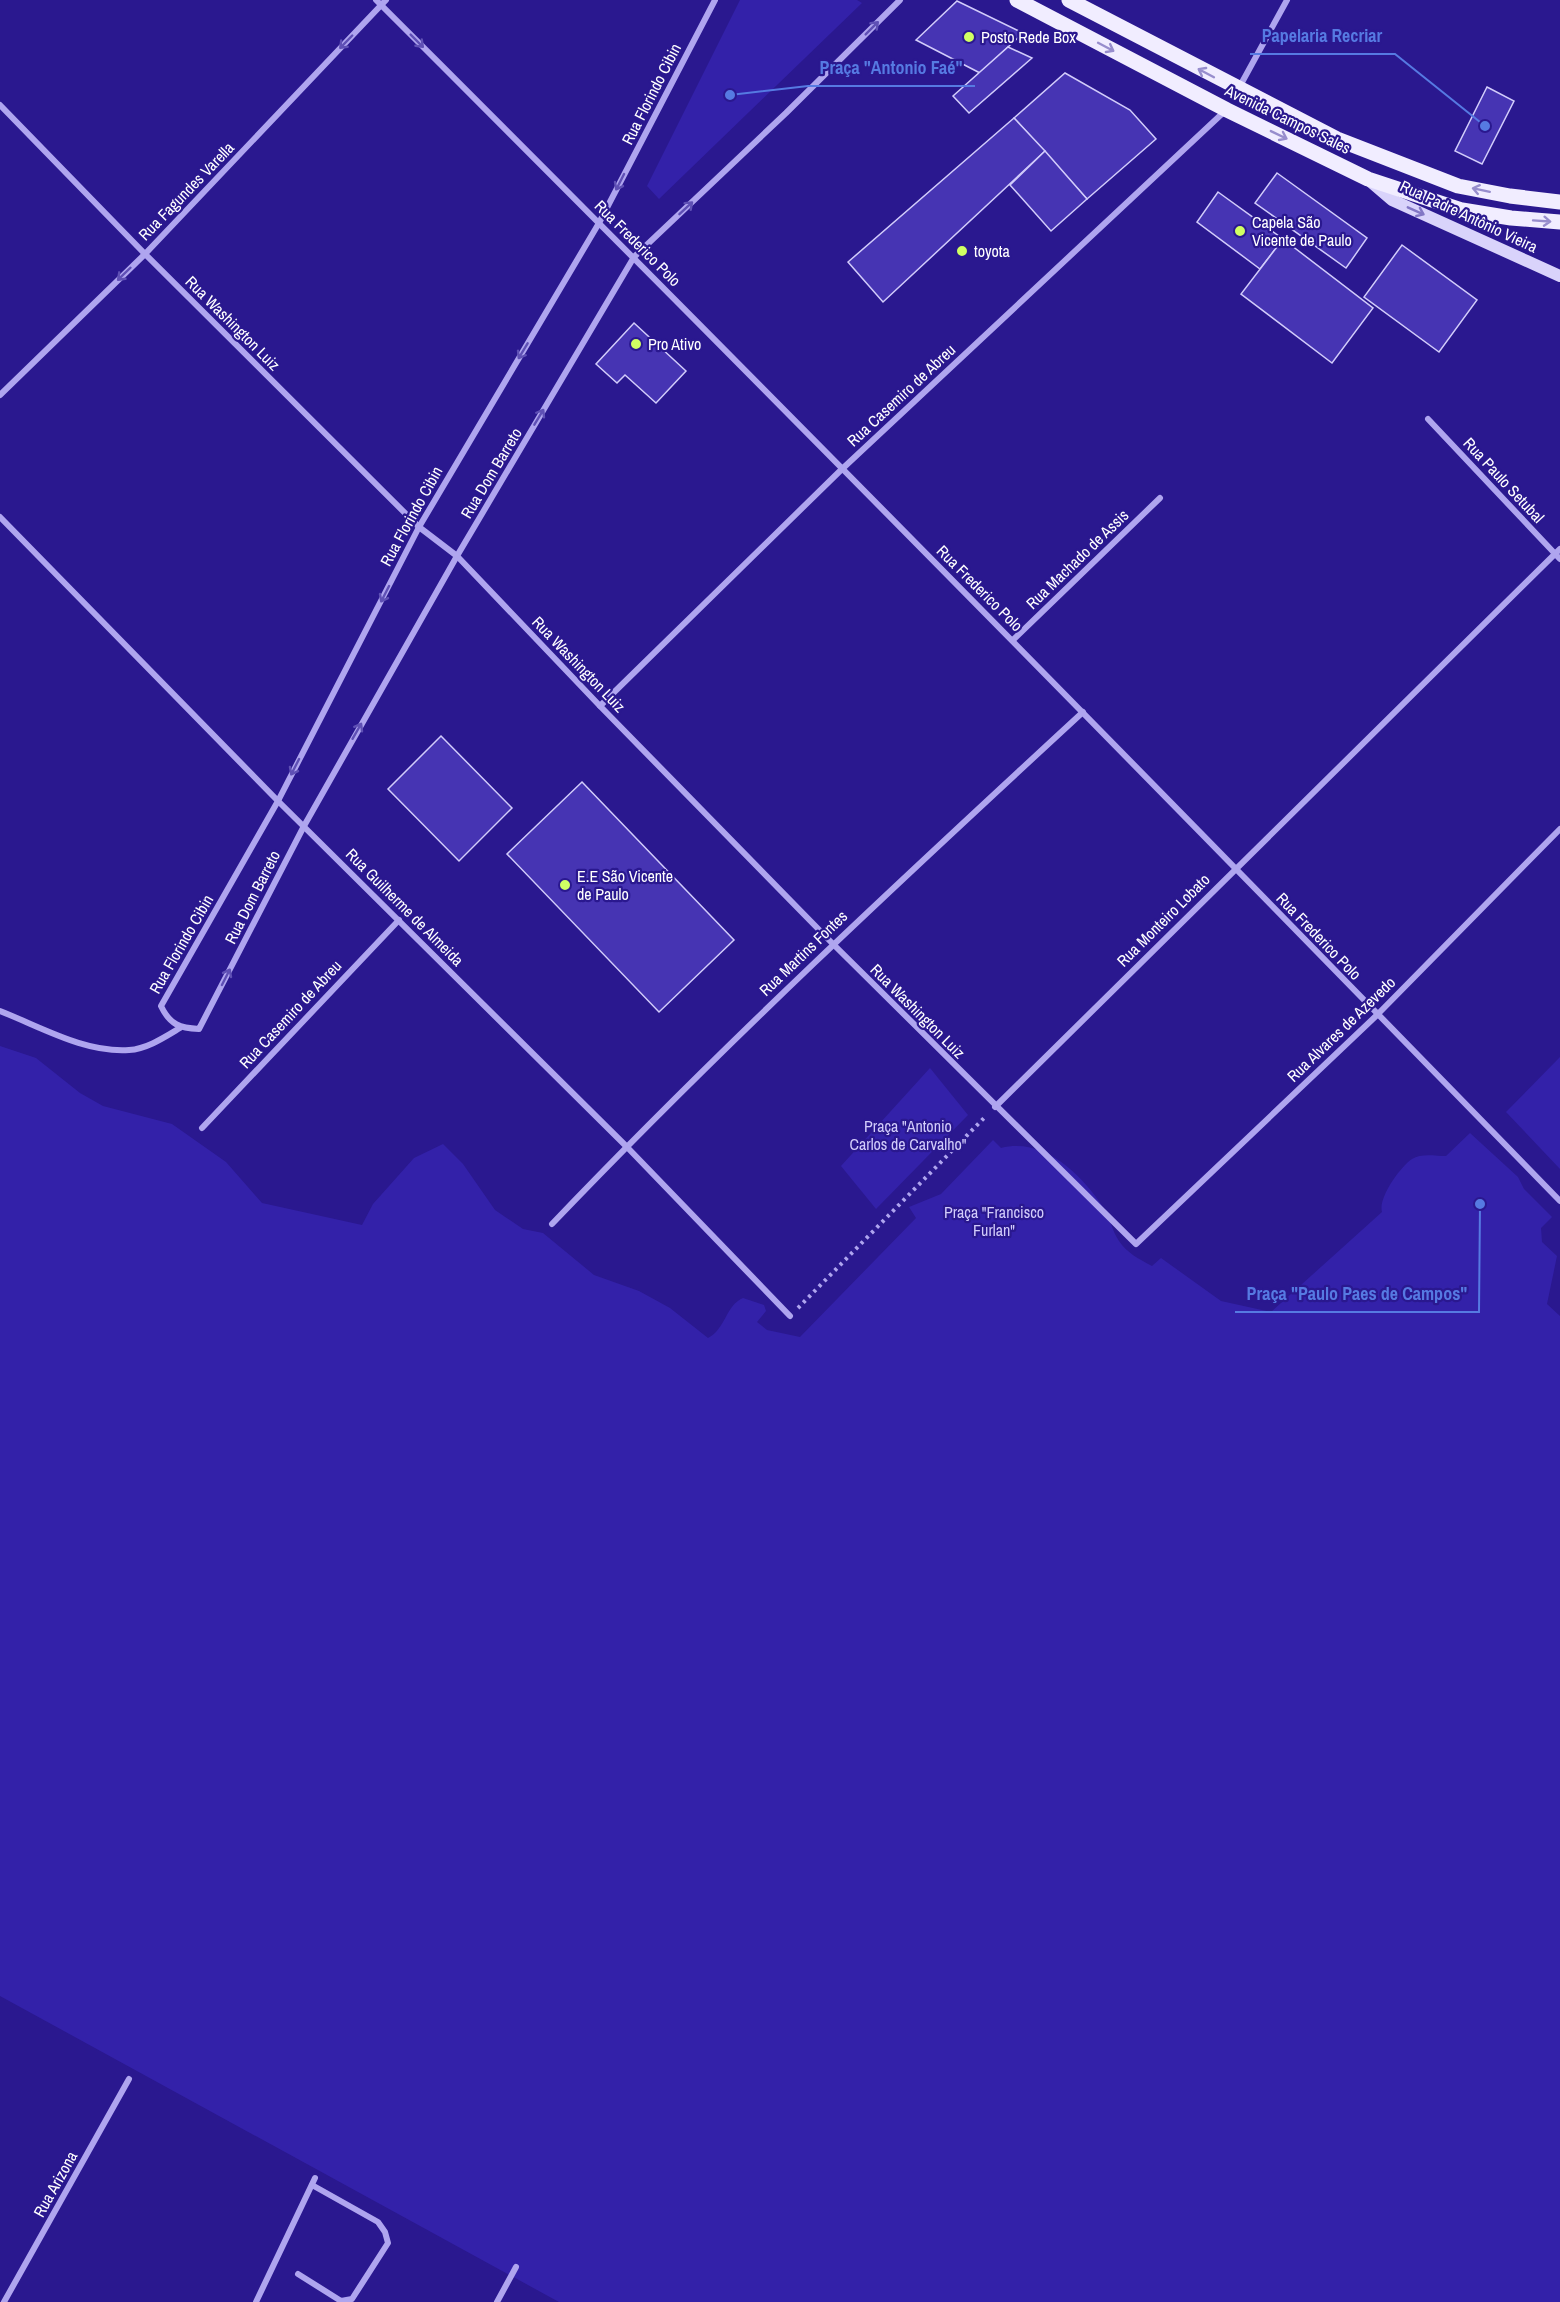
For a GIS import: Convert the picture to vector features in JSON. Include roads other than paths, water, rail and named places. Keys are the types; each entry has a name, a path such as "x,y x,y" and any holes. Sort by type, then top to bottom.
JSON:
{"main road":[{"name":"Avenida Campos Sales","path":"1017,0 1227,110 1368,179 1461,210 1510,218 1560,222"},
{"name":"Avenida Campos Sales","path":"1068,0 1238,90 1337,139 1458,186 1510,196 1560,202"}],"street":[{"name":"Rua Florindo Cibin","path":"180,1028 168,1019 161,1006 278,801 419,527 599,223 715,0"},
{"name":"Rua Dom Barreto","path":"180,1028 199,1029 304,826 457,555 634,257 786,113 900,0"},
{"path":"1238,90 1287,0"},
{"name":"Rua Frederico Polo","path":"381,2 841,470 1013,640 1560,1200"},
{"name":"Rua Fagundes Varella","path":"0,395 145,254 381,2"},
{"name":"Rua Washington Luiz","path":"0,105 145,254 419,527 457,555 600,706 832,943 995,1107 1136,1244"},
{"name":"Rua Casemiro de Abreu","path":"600,706 841,470 1227,110"},
{"name":"Rua Padre Antônio Vieira","path":"1368,179 1392,200 1560,276"},
{"name":"Rua Paulo Setubal","path":"1428,419 1558,554"},
{"name":"Rua Machado de Assis","path":"1013,640 1160,498"},
{"name":"Rua Guilherme de Almeida","path":"0,517 278,801 626,1146 790,1316"},
{"name":"Rua Monteiro Lobato","path":"995,1107 1234,868 1558,554"},
{"name":"Rua Martins Fontes","path":"552,1224 626,1146 832,943 1083,712"},
{"name":"Rua Alvares de Azevedo","path":"1136,1244 1377,1014 1560,829"},
{"name":"Rua Casemiro de Abreu","path":"202,1128 399,920"},
{"path":"0,1011 94,1048 131,1050 161,1040 180,1028"},
{"name":"Rua Arizona","path":"4,2302 129,2079"},
{"path":"256,2302 313,2181 378,2222 385,2232 388,2243 352,2300 341,2301 298,2274"},
{"path":"497,2302 516,2267"}],"place":[{"name":"Posto Rede Box","path":"969,37"},
{"name":"Praça \"Antonio Faé\"","path":"730,95"},
{"name":"Papelaria Recriar","path":"1485,126"},
{"name":"Capela São Vicente de Paulo","path":"1240,231"},
{"name":"toyota","path":"962,251"},
{"name":"Pro Ativo","path":"636,344"},
{"name":"E.E São Vicente de Paulo","path":"565,885"},
{"name":"Praça \"Paulo Paes de Campos\"","path":"1480,1204"}],"park label":[{"name":"Praça \"Antonio Carlos de Carvalho\"","path":"908,1135"},
{"name":"Praça \"Francisco Furlan\"","path":"994,1221"}]}
